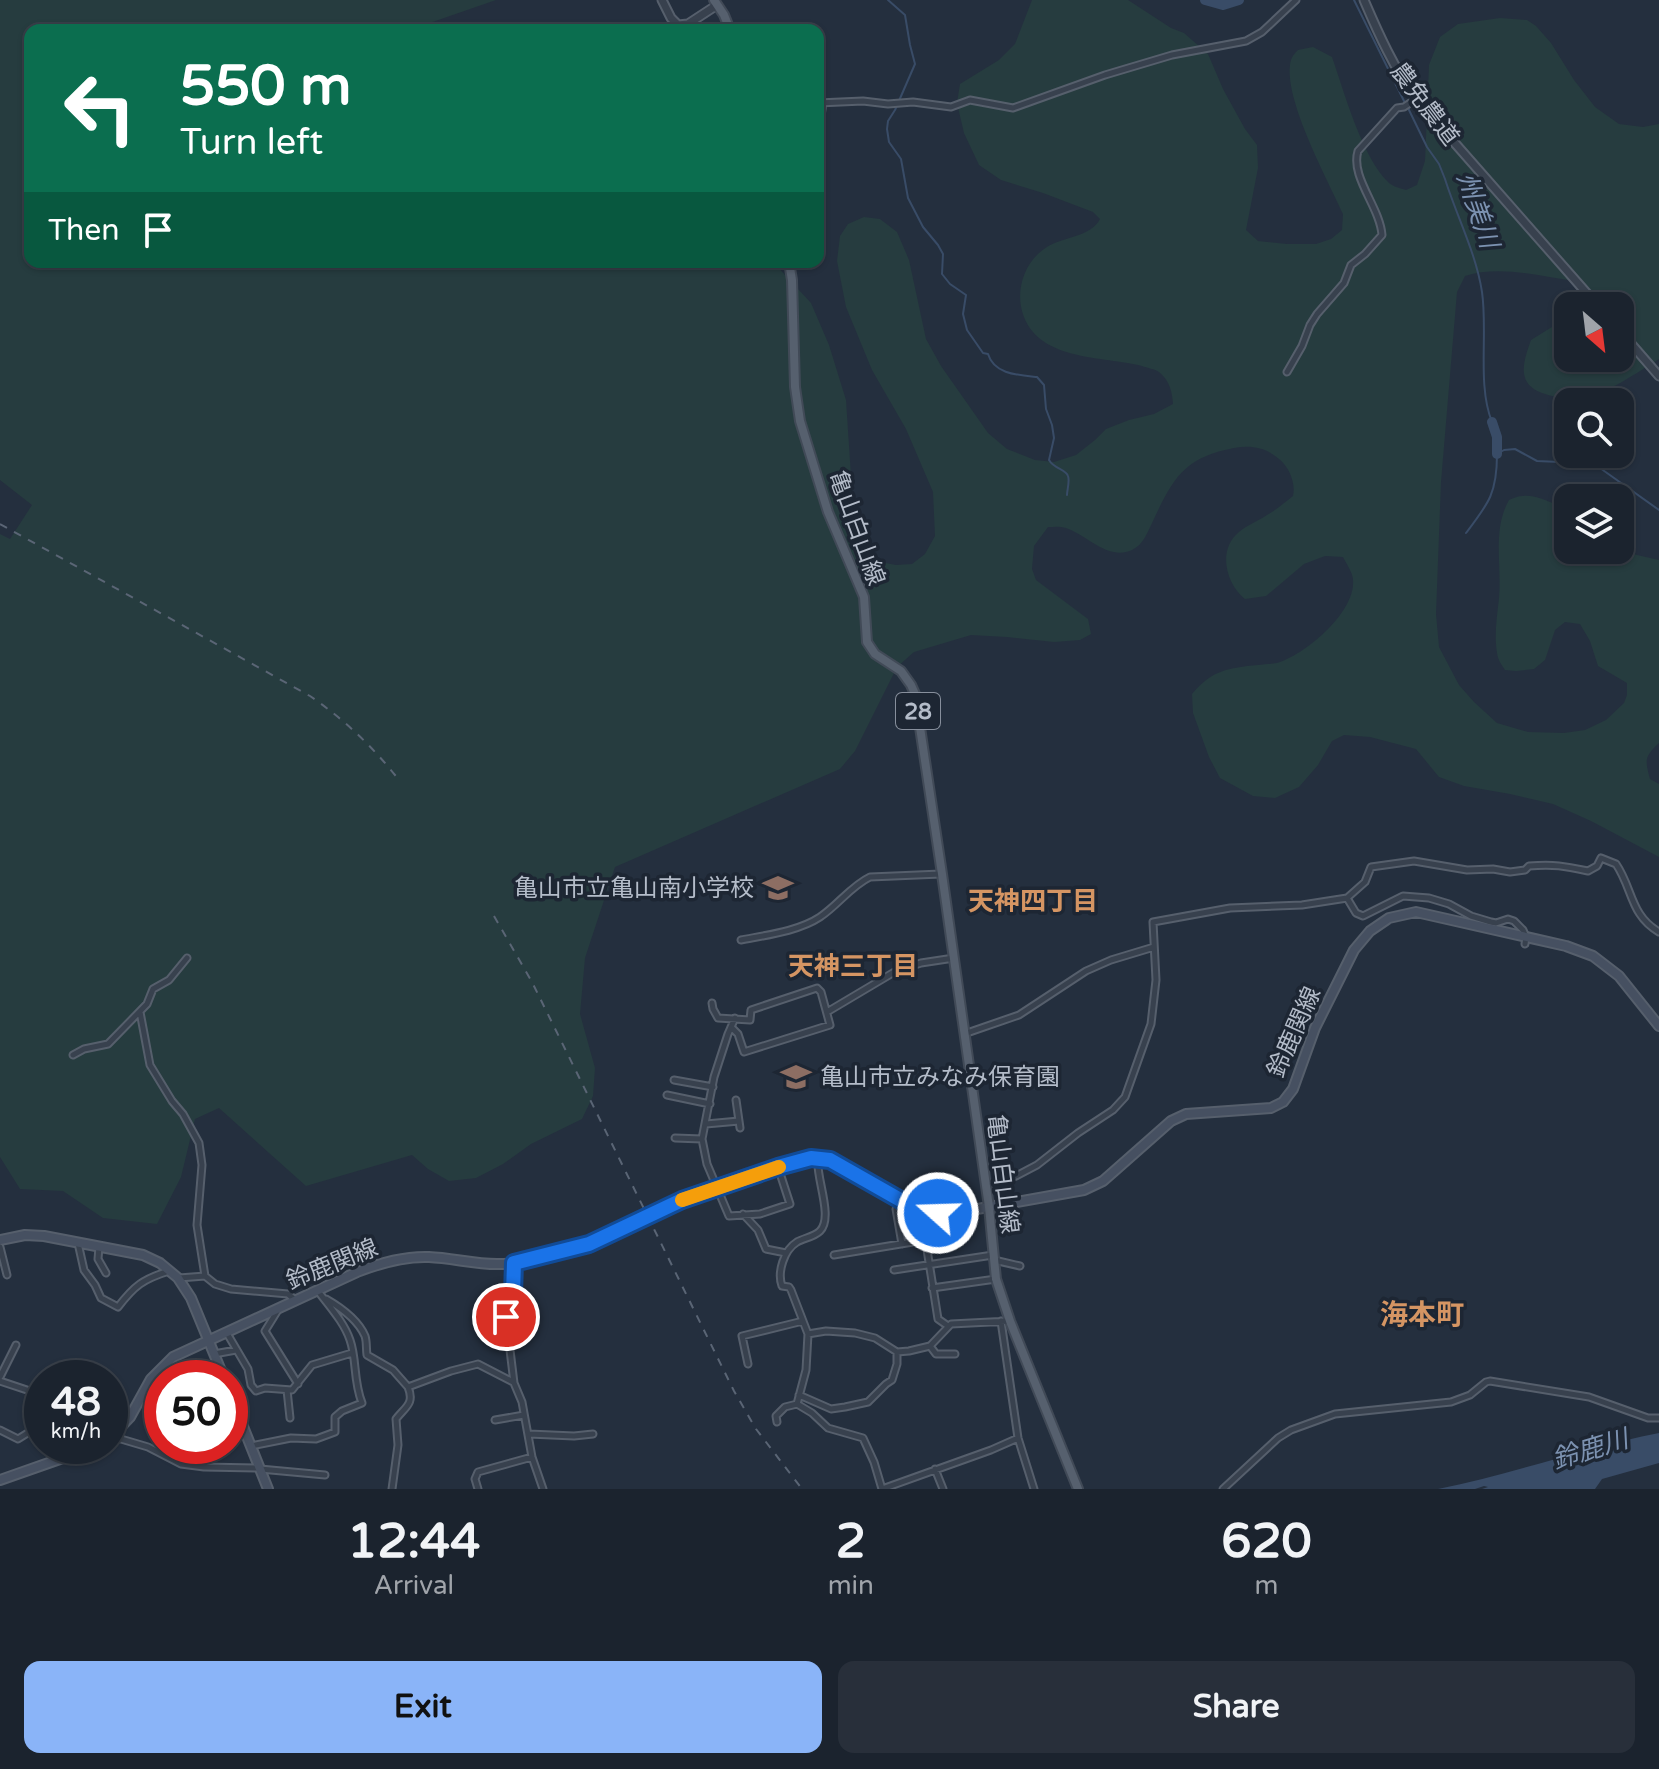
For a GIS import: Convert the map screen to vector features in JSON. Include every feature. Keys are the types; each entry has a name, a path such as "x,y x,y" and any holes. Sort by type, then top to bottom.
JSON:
{"main road":[{"path":"716,2 728,24"},
{"name":"亀山白山線","path":"790,268 795,387 800,421 828,512 864,597 867,642 875,654 901,671 915,694 989,1207 996,1279 1006,1321 1078,1489"},
{"name":"鈴鹿関線","path":"128,1419 151,1379 173,1357 295,1300 320,1294 365,1269 408,1258 432,1257 514,1263 581,1247 682,1200 778,1167 818,1158 830,1160 911,1206 944,1213 1084,1190 1103,1181 1171,1121 1186,1114 1271,1108 1283,1102 1293,1089 1315,1028 1354,950 1370,931 1389,918 1416,912 1526,940 1566,946 1593,956 1619,976 1659,1026"},
{"path":"0,1240 36,1235 143,1255 178,1278 191,1298 216,1360"},
{"path":"248,1439 268,1489"},
{"path":"0,1480 46,1464"}],"street":[{"path":"662,0 677,24"},
{"path":"824,103 863,101 951,107 970,100 1013,108 1172,55 1246,41 1262,32 1296,0"},
{"name":"農免農道","path":"1364,0 1410,103 1585,292"},
{"path":"688,24 716,2"},
{"path":"1287,372 1317,314 1344,283 1351,265 1382,235 1376,208 1357,169 1356,157 1391,113 1410,103"},
{"path":"1634,347 1659,376"},
{"path":"986,1187 1037,1165 1123,1100 1151,1024 1156,980 1153,922 1230,908 1302,905 1347,898 1365,882 1371,867 1378,865 1414,861 1467,870 1510,872 1525,870 1529,866 1567,865 1588,871 1597,866 1601,858 1616,864 1640,917 1659,932"},
{"path":"741,940 814,921 870,877 942,874"},
{"path":"1347,898 1356,913 1363,916 1403,896 1429,898 1491,922 1514,921 1519,924 1526,940"},
{"path":"964,1034 1019,1015 1086,971 1154,947"},
{"path":"73,1055 84,1049 108,1044 147,1004 153,989 169,980 187,958"},
{"path":"827,1012 896,971 954,958"},
{"path":"712,1003 718,1018 750,1020 751,1010 817,988 821,992 830,1025 744,1052 738,1034 731,1027"},
{"path":"140,1012 150,1065 199,1143 202,1165 197,1225 205,1276"},
{"path":"735,1018 720,1059 702,1139 707,1164 729,1216 760,1214 790,1204 778,1167"},
{"path":"674,1080 713,1087"},
{"path":"667,1095 710,1104"},
{"path":"706,1124 739,1124 736,1100"},
{"path":"675,1138 702,1139"},
{"path":"797,1404 806,1370 808,1334 789,1287 781,1283 786,1253 822,1227 824,1206 816,1168 818,1158"},
{"path":"896,1209 902,1244"},
{"path":"742,1214 758,1230 766,1249 786,1253"},
{"path":"922,1218 938,1319 948,1326"},
{"path":"834,1255 925,1240"},
{"path":"78,1242 86,1274 101,1298 118,1307 135,1286 170,1271"},
{"path":"99,1246 98,1259 106,1273"},
{"path":"0,1247 7,1275"},
{"path":"894,1270 993,1257 1020,1266"},
{"path":"514,1263 513,1294 506,1317 514,1383 521,1398 532,1457 543,1489"},
{"path":"178,1278 205,1276 222,1287 288,1294 295,1300"},
{"path":"932,1288 996,1279"},
{"path":"251,1446 291,1438 316,1439 335,1432 335,1417 362,1403 356,1388 352,1343 320,1294"},
{"path":"320,1294 358,1325 366,1339 367,1355 393,1370 408,1387 411,1401 396,1419 398,1445 392,1489"},
{"path":"279,1308 265,1331 298,1384"},
{"path":"748,1364 742,1336 803,1321"},
{"path":"808,1334 826,1331 855,1333 875,1338 897,1352 930,1346 948,1326 955,1323 1006,1321 1018,1438 1034,1489"},
{"path":"228,1335 248,1369 251,1385 256,1391 265,1388 292,1390 312,1365 352,1353"},
{"path":"16,1345 0,1379 24,1388"},
{"path":"930,1346 936,1354 955,1354"},
{"path":"214,1354 236,1350"},
{"path":"799,1395 831,1409 868,1402 892,1380 897,1352"},
{"path":"408,1387 478,1364 514,1383"},
{"path":"1223,1489 1278,1438 1303,1426 1335,1414 1451,1402 1470,1395 1490,1381 1589,1397 1648,1418 1659,1418"},
{"path":"287,1390 290,1418"},
{"path":"777,1422 776,1416 782,1409 797,1404 828,1428 863,1438 882,1489 1018,1438"},
{"path":"495,1420 524,1415"},
{"path":"0,1430 18,1439 24,1435"},
{"path":"529,1434 593,1434"},
{"path":"128,1441 181,1464 325,1475"},
{"path":"478,1489 475,1479 478,1472 532,1457"},
{"path":"935,1469 943,1489"}],"green space":[{"path":"0,0 496,0 427,24 24,24 24,268 779,268 811,303 829,345 846,400 853,506 868,551 880,562 896,565 912,564 925,554 935,536 933,492 906,429 872,370 846,307 837,261 840,236 848,224 864,217 880,219 897,232 909,260 926,339 988,433 1007,449 1035,460 1054,462 1076,455 1106,429 1154,414 1173,404 1168,383 1157,371 1059,349 1044,342 1032,331 1024,317 1021,288 1032,260 1047,247 1090,230 1100,219 1093,212 1001,180 979,165 964,133 957,103 960,84 999,60 1015,44 1032,0 1128,0 1184,33 1208,54 1223,89 1257,145 1258,168 1246,230 1258,241 1316,244 1331,239 1342,230 1343,214 1308,137 1293,94 1291,60 1298,50 1313,47 1332,57 1370,158 1389,183 1406,190 1417,185 1425,161 1429,65 1440,37 1458,24 1500,18 1527,20 1551,43 1595,107 1619,124 1643,127 1659,124 1659,359 1610,388 1554,388 1554,396 1542,393 1528,383 1524,363 1531,340 1554,326 1554,372 1634,372 1634,292 1583,292 1574,281 1491,271 1465,276 1457,292 1441,482 1436,614 1439,647 1459,685 1497,723 1528,732 1585,730 1606,720 1624,703 1627,683 1598,666 1590,641 1580,624 1565,622 1555,630 1545,660 1534,669 1505,670 1498,658 1499,535 1504,511 1509,500 1519,496 1540,498 1554,504 1554,564 1634,564 1634,554 1659,560 1659,743 1648,756 1647,763 1650,779 1659,784 1659,857 1553,804 1464,786 1439,777 1416,749 1370,737 1344,735 1332,741 1318,765 1299,787 1275,798 1253,796 1220,778 1193,713 1192,694 1221,672 1277,663 1314,642 1338,618 1352,592 1353,580 1343,557 1325,556 1304,564 1266,596 1245,599 1238,593 1227,567 1226,557 1232,539 1293,496 1293,481 1283,462 1258,448 1217,452 1192,464 1174,481 1145,538 1132,550 1106,550 1074,531 1059,527 1048,527 1034,546 1032,569 1036,580 1088,619 1091,634 1080,640 1054,642 971,635 914,652 897,667 855,751 840,769 615,867 585,958 580,1014 595,1068 593,1096 582,1119 531,1144 476,1178 449,1181 412,1155 306,1186 219,1108 195,1119 181,1177 157,1224 103,1218 63,1191 20,1189 0,1157 0,534 10,539 32,505 0,480"}],"water":[{"path":"1659,1433 1659,1463 1602,1479 1595,1489 1482,1489 1488,1487 1484,1486 1475,1489 1438,1489 1603,1446"}],"waterway":[{"path":"888,0 905,15 915,64 887,129 889,142 901,159 908,198 923,227 943,254 942,274 966,295 963,314 967,330 983,353 988,354 1001,370 1037,377 1044,385 1046,409 1054,438 1049,460 1067,474 1067,495"},
{"path":"1205,0 1223,5 1239,0"},
{"name":"州美川","path":"1354,0 1405,103"},
{"name":"州美川","path":"1408,108 1439,164 1475,263 1484,308 1485,392 1492,422"},
{"name":"州美川","path":"1492,422 1497,437 1497,454"},
{"path":"1466,533 1490,497 1497,454 1504,450 1515,449 1537,461 1582,463 1600,468 1659,510"}],"railway":[{"path":"0,524 310,696 358,735 399,780"},
{"path":"494,916 532,982 734,1391 756,1429 802,1489"}],"slow traffic":[{"path":"682,1200 779,1167"}],"place":[{"name":"亀山市立亀山南小学校","path":"778,888"},
{"name":"亀山市立みなみ保育園","path":"796,1077"}],"district":[{"name":"天神四丁目","path":"1033,901"},
{"name":"天神三丁目","path":"853,966"},
{"name":"海本町","path":"1422,1314"}],"route":[{"path":"506,1317 513,1294 514,1263 589,1244 682,1200 811,1158 830,1160 911,1206 938,1213"}],"water label":[{"name":"鈴鹿川","path":"1590,1449"}]}
